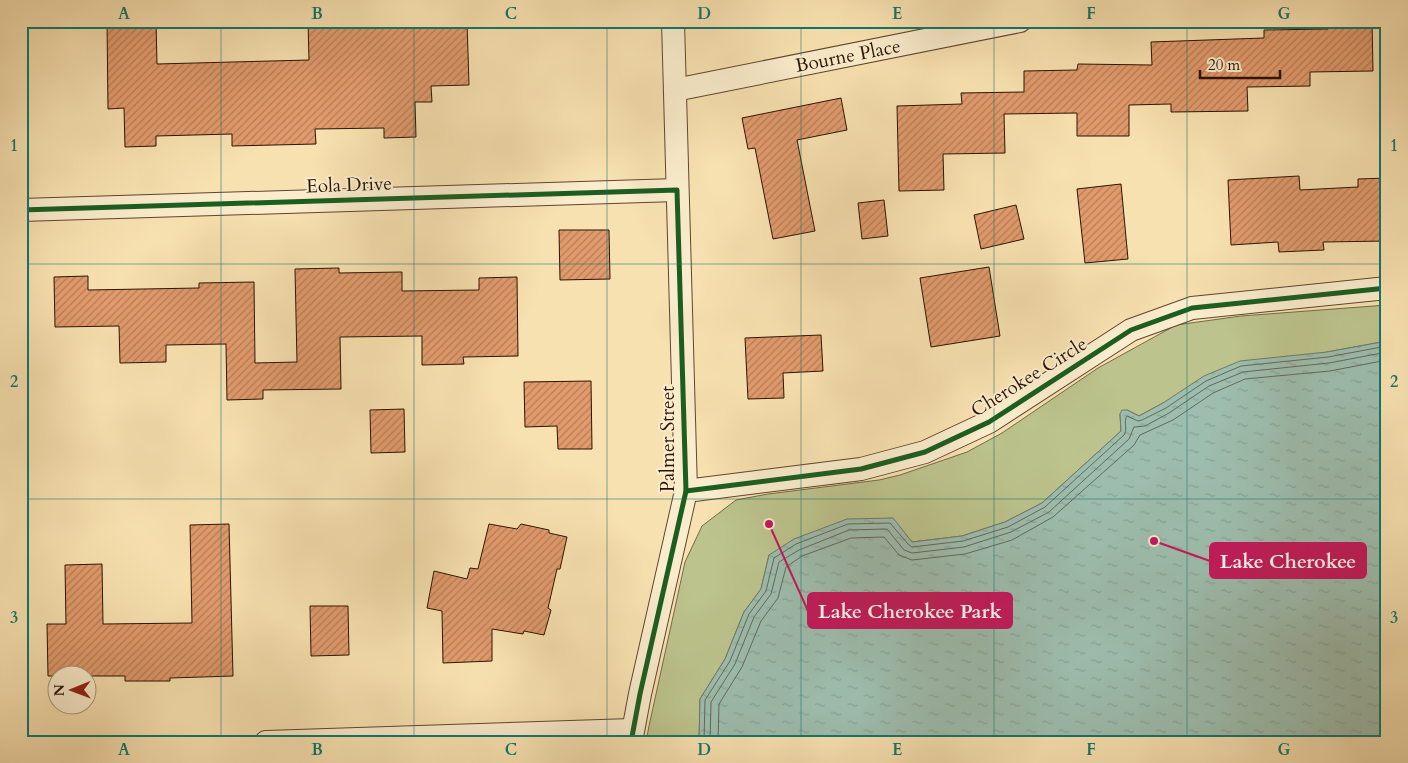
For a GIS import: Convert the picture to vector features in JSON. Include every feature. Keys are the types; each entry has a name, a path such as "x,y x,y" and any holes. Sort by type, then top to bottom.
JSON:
{"street":[{"name":"Palmer Street","path":"632,736 686,491 674,21"},
{"name":"Bourne Place","path":"675,90 1020,21"},
{"name":"Eola Drive","path":"21,210 677,190"},
{"name":"Cherokee Circle","path":"686,491 861,469 925,452 989,422 1132,330 1192,308 1387,288"},
{"path":"266,742 632,736"}],"green space":[{"path":"1387,305 1387,341 1327,352 1163,403 1139,416 1127,410 1120,414 1121,431 1042,503 1005,522 962,536 912,542 892,518 769,555 761,589 744,612 725,659 700,699 699,742 646,742 685,562 702,526 736,500 768,494 879,480 900,475 967,452 1002,433 1098,368 1176,325 1241,316"}],"water":[{"path":"1387,341 1387,742 699,742 700,699 725,659 744,612 761,589 769,555 794,539 847,519 893,518 912,542 962,536 1005,522 1042,503 1121,431 1120,414 1122,410 1127,410 1139,416 1163,403 1204,376 1240,361 1327,352"}],"building":[{"path":"107,21 156,21 157,64 309,60 308,21 467,21 469,85 431,86 432,102 415,102 416,137 384,138 384,128 315,129 316,144 232,146 232,134 156,136 156,146 125,147 124,108 108,109"},
{"path":"1328,21 1372,21 1373,71 1310,72 1310,86 1247,87 1248,111 1171,112 1171,104 1129,105 1129,136 1077,136 1077,113 1004,114 1005,153 943,154 944,190 899,191 897,106 962,104 961,93 1024,92 1024,71 1077,70 1078,64 1152,65 1151,42 1264,38 1264,30 1328,29"},
{"path":"841,98 847,130 797,140 815,231 773,239 755,148 748,149 742,118"},
{"path":"1299,176 1300,190 1358,187 1358,179 1387,178 1387,241 1323,242 1324,250 1279,252 1278,242 1231,245 1228,180"},
{"path":"1121,184 1128,259 1085,263 1077,189"},
{"path":"884,200 888,236 862,239 858,203"},
{"path":"1016,205 1024,239 981,249 974,215"},
{"path":"559,230 609,230 610,279 560,280"},
{"path":"989,267 1000,336 931,347 920,278"},
{"path":"339,268 339,273 402,272 402,291 479,290 479,278 517,277 518,356 463,357 464,364 422,365 422,336 340,337 341,389 263,390 263,399 227,400 226,344 166,345 166,362 120,363 119,326 55,327 54,277 88,276 88,290 199,288 199,283 254,282 255,363 297,362 295,269"},
{"path":"821,335 823,371 783,373 784,398 748,399 745,338"},
{"path":"591,381 592,449 558,449 557,426 525,427 524,382"},
{"path":"404,409 405,452 371,453 370,410"},
{"path":"229,524 233,676 170,678 170,681 125,681 125,676 98,676 98,666 48,666 48,676 47,624 66,624 65,565 102,564 103,624 192,623 190,525"},
{"path":"489,524 517,529 521,524 549,530 549,533 567,537 560,569 557,569 548,608 551,610 544,635 524,631 523,634 492,629 492,661 443,663 442,611 427,608 434,571 467,579 470,568 478,569"},
{"path":"310,606 348,606 349,655 311,656"}],"cycle path":[{"path":"21,210 677,190 686,491 631,742"},
{"path":"686,491 861,469 925,452 989,422 1131,330 1192,308 1387,288"}],"place":[{"name":"Lake Cherokee Park","path":"769,524"},
{"name":"Lake Cherokee","path":"1154,541"}]}
